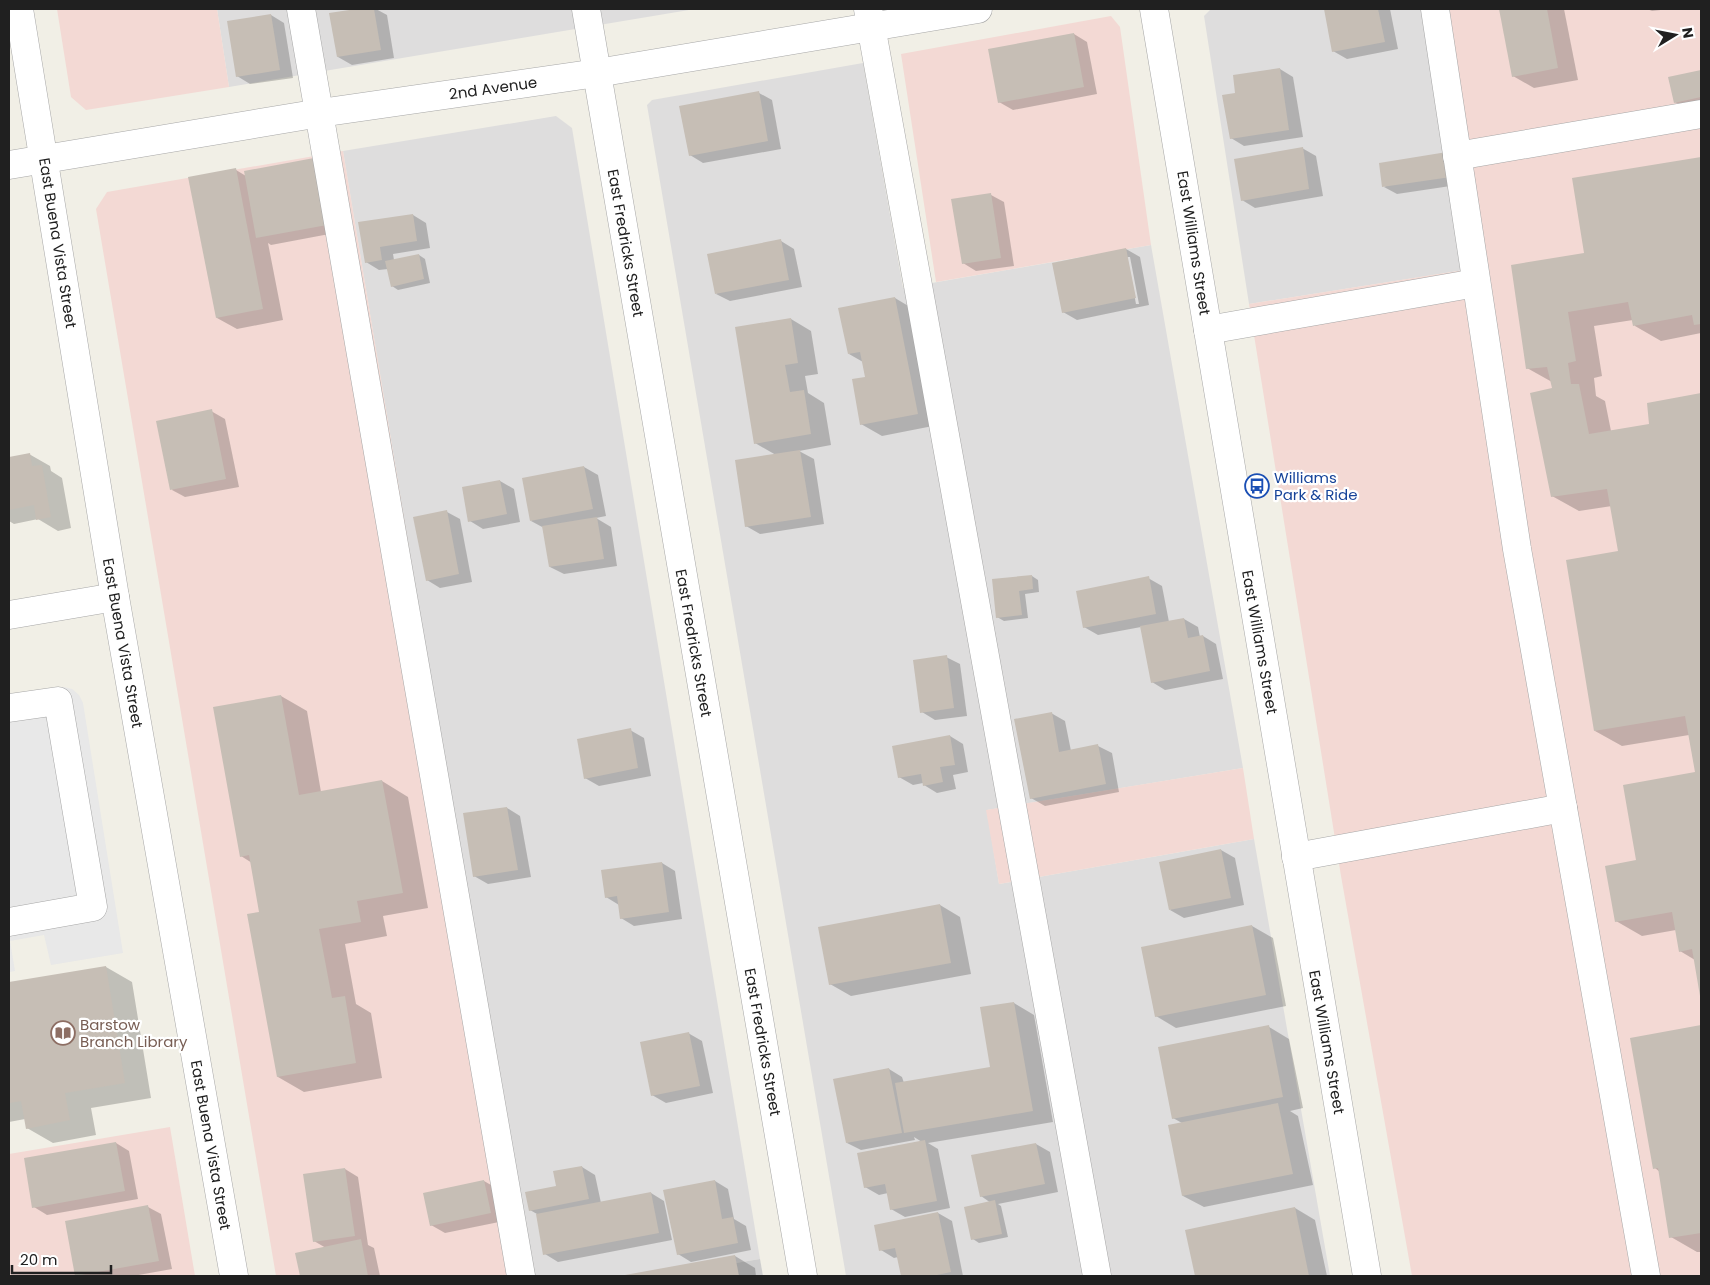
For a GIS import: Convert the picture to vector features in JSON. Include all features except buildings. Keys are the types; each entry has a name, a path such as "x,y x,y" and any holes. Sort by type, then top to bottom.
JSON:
{"street":[{"name":"East Buena Vista Street","path":"19,9 17,44 44,158 115,597 234,1276"},
{"path":"301,9 521,1276"},
{"name":"East Fredricks Street","path":"586,9 803,1276"},
{"name":"2nd Avenue","path":"9,165 320,114 597,73 869,18 978,9"},
{"name":"East Williams Street","path":"1154,9 1367,1276"},
{"path":"1435,9 1517,549 1646,1276"},
{"path":"869,18 1097,1276"},
{"path":"1457,156 1701,114"},
{"path":"1208,330 1476,283"},
{"path":"9,615 115,597"},
{"path":"9,708 58,700 94,907 9,922"},
{"path":"1296,857 1563,808"}],"shaded area":[{"path":"57,9 217,9 229,87 86,110 71,97"},
{"path":"217,9 695,9 229,87"},
{"path":"1211,9 1422,9 1464,270 1249,304 1204,16"},
{"path":"1422,9 1701,9 1701,1276 1412,1276 1341,876 1249,304 1464,270"},
{"path":"1111,16 1120,27 1151,245 936,282 901,54"},
{"path":"863,63 903,288 1151,245 1243,768 987,810 999,884 1254,839 1330,1276 846,1276 647,105 652,100"},
{"path":"556,116 572,128 760,1259 656,1276 530,1276 343,151"},
{"path":"343,151 530,1276 276,1276 96,209 107,192"},
{"path":"64,687 72,689 79,695 83,703 123,953 51,965 44,935 10,941 15,971 9,972 9,696"},
{"path":"1243,768 1254,839 999,884 986,810"},
{"path":"170,1127 195,1276 9,1276 9,1154"},
{"path":"760,1259 763,1276 656,1276"}],"place":[{"name":"Williams Park & Ride","path":"1257,486"},
{"name":"Barstow Branch Library","path":"63,1033"}]}
